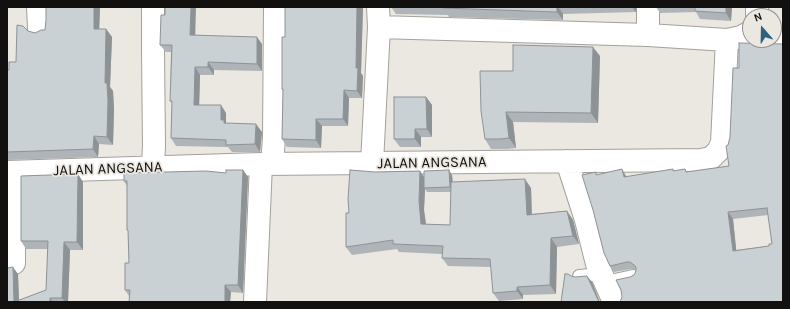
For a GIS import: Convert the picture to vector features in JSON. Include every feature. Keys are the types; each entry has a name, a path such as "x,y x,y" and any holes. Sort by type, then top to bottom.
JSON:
{"street":[{"path":"153,7 153,167"},
{"path":"255,302 266,164 274,138 275,7"},
{"path":"648,7 648,35"},
{"path":"372,163 378,17 728,40 742,36"},
{"name":"JALAN ANGSANA","path":"11,172 266,164 701,160 711,158 718,151 722,143 728,40"},
{"path":"567,162 586,220 597,264 614,302"},
{"path":"11,172 14,263"}],"lane":[{"path":"579,276 603,278 633,276"}],"building":[{"path":"46,7 94,7 94,29 106,29 105,83 107,83 108,101 107,137 94,136 93,149 7,152 7,70 9,70 9,62 16,62 17,25 23,26 28,31 35,33 45,30"},
{"path":"165,7 191,7 190,35 257,37 257,64 208,62 208,67 195,67 194,105 221,105 221,120 224,120 224,123 256,124 255,144 226,145 226,140 171,138 172,101 170,101 172,45 160,45 161,15 165,15"},
{"path":"285,7 357,7 357,91 344,90 343,119 316,119 316,140 282,139 282,37 285,37"},
{"path":"557,7 557,12 443,8"},
{"path":"695,7 726,7 726,13 695,11"},
{"path":"739,43 742,43 742,48 782,48 783,44 783,302 620,302 622,297 621,290 616,280 634,275 636,267 630,262 610,266 604,253 582,175 596,172 596,175 622,169 624,177 673,169 673,171 685,169 686,172 729,166 726,146 728,145 730,137 733,68 739,68","holes":["767,208 772,244 769,244 769,246 733,251 728,212"]},
{"path":"513,45 593,47 591,113 506,112 509,138 485,139 481,111 480,71 513,71"},
{"path":"394,97 426,97 427,129 415,129 415,139 394,139"},
{"path":"226,170 243,170 238,285 225,285 225,302 129,302 130,290 125,290 125,263 129,263 127,181 124,181 124,173 206,171 226,173"},
{"path":"350,170 375,172 420,171 419,201 421,224 450,225 451,182 525,179 527,215 567,211 573,236 551,238 550,285 517,287 517,291 493,293 490,259 442,258 443,246 393,244 393,240 346,247 346,213 349,213 348,199"},
{"path":"449,170 450,187 424,188 424,171"},
{"path":"78,174 77,242 64,242 62,298 50,298 50,302 14,302 46,290 48,241 21,241 21,176"},
{"path":"7,267 13,267 14,302 7,302"},
{"path":"565,274 575,277 587,276 599,302 561,302"}]}
